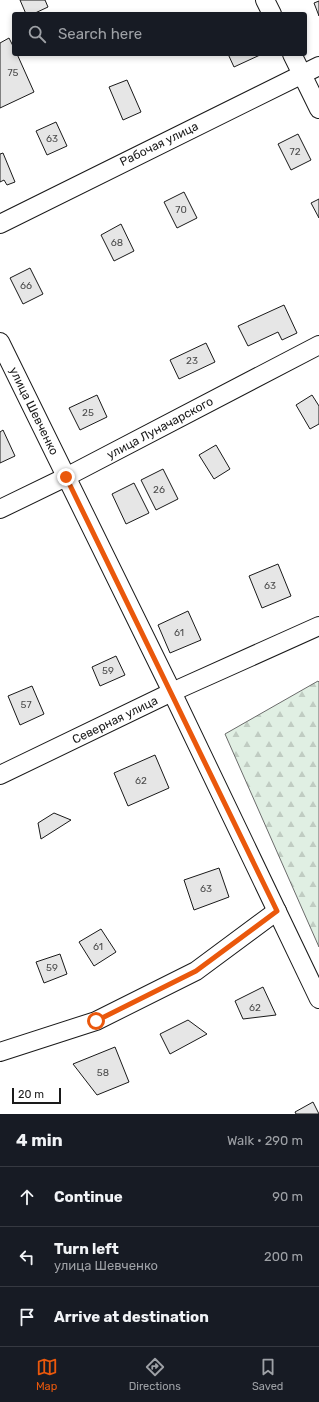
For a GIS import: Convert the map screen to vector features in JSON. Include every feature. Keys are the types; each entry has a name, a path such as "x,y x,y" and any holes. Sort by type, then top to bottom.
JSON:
{"street":[{"path":"265,0 271,12"},
{"path":"293,56 319,109"},
{"name":"Рабочая улица","path":"0,224 319,66"},
{"name":"улица Шевченко","path":"0,342 172,692 319,998"},
{"name":"улица Луначарского","path":"0,509 66,477 319,345"},
{"name":"Северная улица","path":"0,775 172,692 319,626"},
{"path":"0,1052 96,1021 196,971 277,911"}],"green space":[{"path":"318,681 319,682 319,947 225,734"}],"building":[{"path":"20,0 45,0 48,7 37,12 25,12"},
{"path":"319,1 319,16 314,3"},
{"path":"9,38 12,44 12,56 18,56 34,92 0,108 0,43"},
{"path":"229,56 258,56 234,67"},
{"path":"127,80 141,112 123,120 109,87"},
{"path":"56,122 67,146 47,155 36,131"},
{"path":"298,134 311,160 291,170 278,144"},
{"path":"3,153 15,182 7,185 4,180 0,182 0,154"},
{"path":"184,192 197,218 177,228 164,202"},
{"path":"319,199 319,218 311,203"},
{"path":"121,224 134,251 114,261 101,235"},
{"path":"30,268 43,294 23,304 10,278"},
{"path":"284,305 297,333 282,340 278,332 248,346 238,326"},
{"path":"206,343 215,362 179,379 170,360"},
{"path":"97,395 107,417 80,430 69,408"},
{"path":"312,395 319,406 319,424 310,429 296,405"},
{"path":"3,430 15,456 0,463 0,432"},
{"path":"216,445 230,469 214,479 199,455"},
{"path":"163,469 178,499 156,510 141,480"},
{"path":"134,483 149,513 126,524 112,494"},
{"path":"278,564 291,596 262,608 249,576"},
{"path":"188,611 201,640 170,653 158,625"},
{"path":"116,656 125,675 100,686 92,667"},
{"path":"32,686 44,714 20,725 8,696"},
{"path":"155,755 169,788 128,806 114,773"},
{"path":"54,813 71,820 41,839 38,823"},
{"path":"219,868 229,897 194,910 184,880"},
{"path":"101,929 116,952 94,966 79,942"},
{"path":"60,954 67,974 44,983 36,962"},
{"path":"263,987 276,1015 243,1019 235,1001"},
{"path":"188,1020 207,1034 170,1054 160,1034"},
{"path":"115,1047 129,1082 97,1095 73,1064"},
{"path":"313,1102 319,1114 296,1114 295,1112"}],"route":[{"path":"66,477 172,692 277,911 196,971 96,1021"}]}
